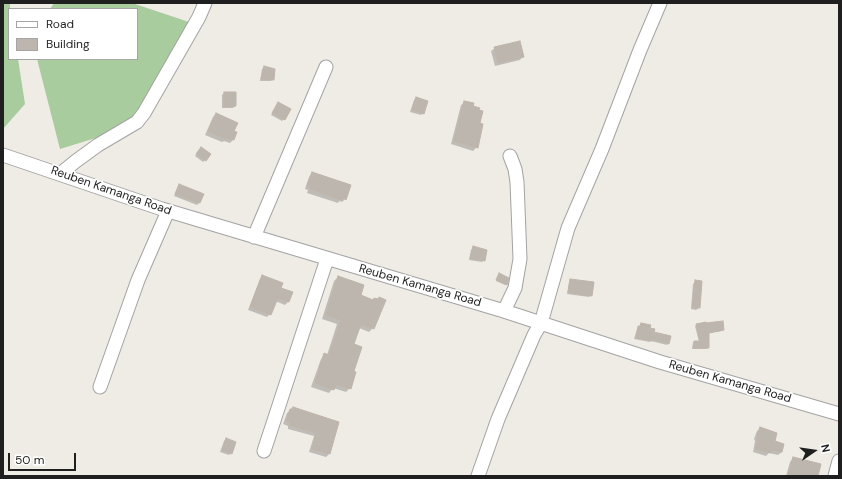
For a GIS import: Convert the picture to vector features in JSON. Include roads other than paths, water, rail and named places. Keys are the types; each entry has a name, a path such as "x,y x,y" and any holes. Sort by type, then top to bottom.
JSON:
{"street":[{"path":"60,174 76,160 98,145 138,122 199,17 205,3"},
{"path":"478,476 498,419 534,335 541,323 568,228 602,149 640,50 660,3"},
{"path":"254,237 326,67"},
{"name":"Reuben Kamanga Road","path":"3,155 168,211 504,311 660,362 839,414"},
{"path":"504,311 515,288 520,259 517,182 510,156"},
{"path":"100,387 138,280 168,211"},
{"path":"264,451 327,259"},
{"path":"835,476 839,461"}]}
